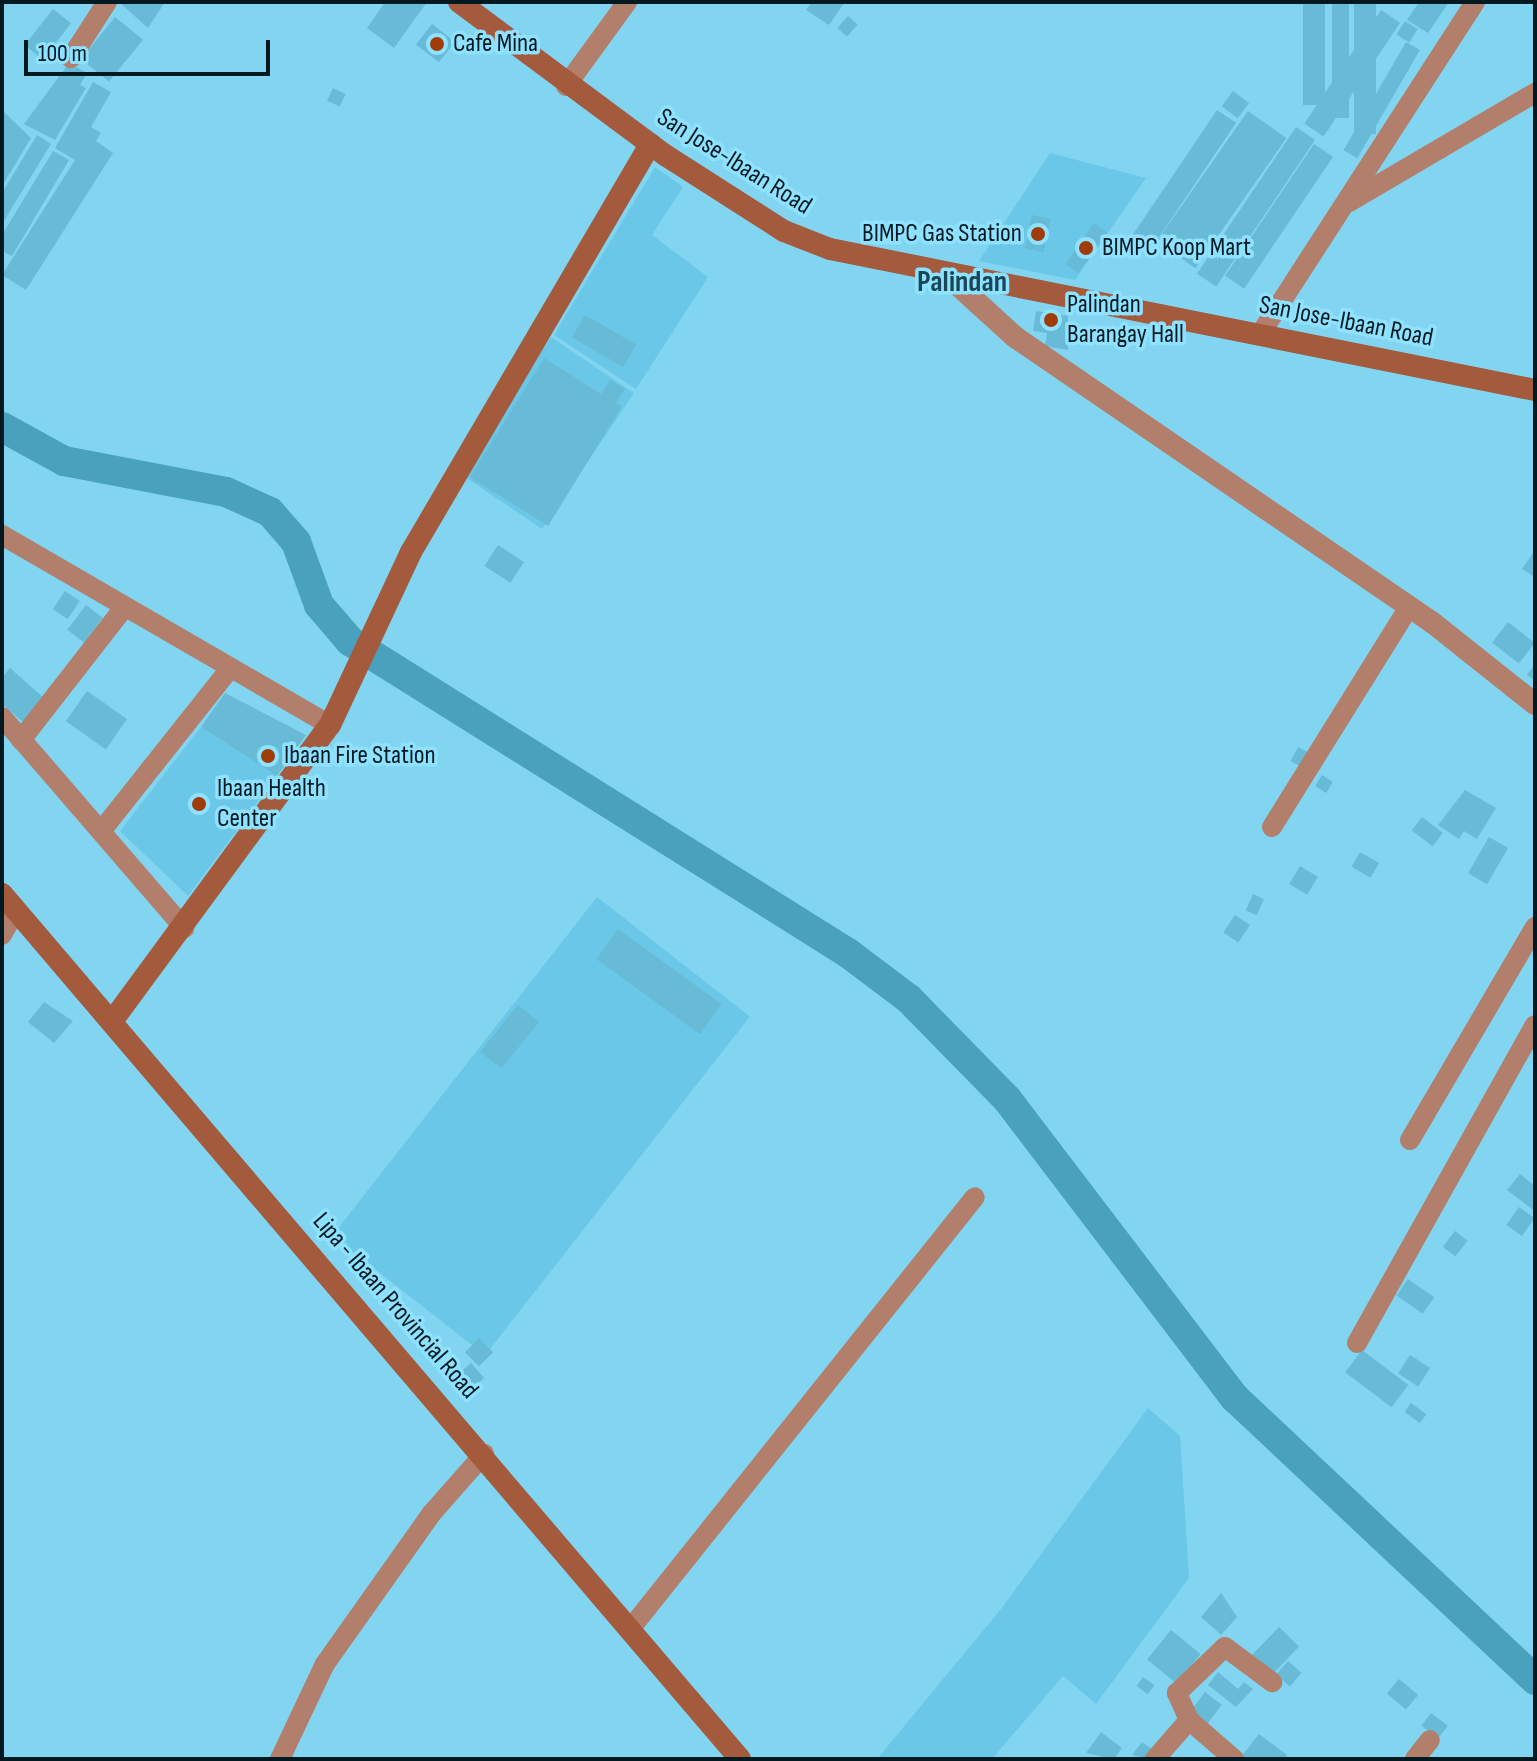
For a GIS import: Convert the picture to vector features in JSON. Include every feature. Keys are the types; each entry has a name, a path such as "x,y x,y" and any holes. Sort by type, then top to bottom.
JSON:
{"main road":[{"name":"San Jose-Ibaan Road","path":"459,2 566,86 784,231 875,262 1261,333 1535,390"},
{"path":"113,1020 184,928 330,725 418,538 650,144"},
{"name":"Lipa - Ibaan Provincial Road","path":"9,902 484,1454 740,1759"}],"street":[{"path":"71,58 107,2"},
{"path":"566,86 627,2"},
{"path":"1261,333 1475,2"},
{"path":"1344,205 1535,93"},
{"path":"948,276 1015,337 1409,607 1535,704"},
{"path":"2,535 228,671 330,725"},
{"path":"1272,827 1409,607"},
{"path":"21,740 123,609"},
{"path":"102,830 228,671"},
{"path":"2,717 184,928"},
{"path":"2,935 9,902"},
{"path":"1410,1140 1535,927"},
{"path":"1357,1343 1535,1025"},
{"path":"631,1628 975,1197"},
{"path":"280,1759 325,1664 432,1513 484,1454"},
{"path":"1234,1759 1189,1720 1177,1693 1225,1647 1272,1682"},
{"path":"1155,1759 1189,1720"},
{"path":"1415,1759 1430,1740"}],"shaded area":[{"path":"1050,153 1146,178 1075,280 979,261"},
{"path":"655,167 683,187 652,235 708,277 636,389 554,335"},
{"path":"551,337 634,393 542,529 459,473"},
{"name":"Ibaan Health Center","path":"201,727 277,776 188,896 120,831"},
{"path":"597,897 750,1016 485,1355 332,1236"},
{"path":"1148,1408 1180,1436 1189,1578 1096,1704 1063,1676 992,1759 877,1759 1001,1609"}],"building":[{"path":"119,2 165,2 148,28"},
{"path":"385,2 427,2 394,48 367,28"},
{"path":"812,2 845,2 829,25 806,10"},
{"path":"1303,2 1325,2 1325,105 1303,105"},
{"path":"1332,2 1349,2 1349,118 1332,118"},
{"path":"1354,2 1376,2 1376,134 1354,134"},
{"path":"1419,2 1449,2 1428,33 1407,20"},
{"path":"53,9 71,23 43,59 25,45"},
{"path":"1381,10 1400,23 1323,136 1304,124"},
{"path":"848,16 858,25 847,37 837,28"},
{"path":"115,17 143,40 109,82 81,59"},
{"path":"1405,21 1418,29 1409,43 1397,35"},
{"name":"Cafe Mina","path":"432,24 455,42 439,62 416,44"},
{"path":"1406,42 1420,50 1357,158 1344,150"},
{"path":"69,63 87,73 80,85 86,88 55,140 24,124"},
{"path":"93,82 111,92 91,127 101,133 96,141 113,153 26,290 2,275 75,160 55,148"},
{"path":"333,88 346,94 340,107 327,101"},
{"path":"1233,91 1249,103 1238,118 1222,106"},
{"path":"2,110 31,138 2,186"},
{"path":"1217,110 1236,123 1147,255 1128,242"},
{"path":"1248,111 1287,138 1195,268 1157,241"},
{"path":"1296,127 1315,140 1216,287 1197,274"},
{"path":"37,135 51,144 2,224 2,193"},
{"path":"1314,144 1333,157 1244,289 1225,276"},
{"path":"53,151 69,160 12,256 2,251 2,235"},
{"name":"BIMPC Gas Station","path":"1032,215 1051,219 1044,252 1025,248"},
{"name":"BIMPC Koop Mart","path":"1094,223 1107,232 1078,273 1065,264"},
{"path":"1036,311 1068,316 1068,350 1045,346 1047,333 1033,331"},
{"path":"585,315 636,344 623,367 572,338"},
{"path":"544,358 601,394 610,380 625,389 616,403 622,406 548,526 470,477"},
{"path":"498,545 524,562 510,583 484,566"},
{"path":"1535,550 1535,577 1522,569"},
{"path":"65,591 80,601 68,619 53,609"},
{"path":"86,605 103,618 84,642 67,630"},
{"path":"1508,622 1535,643 1519,663 1492,642"},
{"path":"1535,664 1535,681 1527,675"},
{"path":"10,668 45,699 24,723 2,704 2,678"},
{"path":"87,691 127,719 106,749 66,721"},
{"name":"Ibaan Fire Station","path":"225,693 306,735 277,776 201,727"},
{"path":"1298,747 1315,756 1307,770 1290,761"},
{"path":"1322,775 1333,782 1326,793 1315,786"},
{"path":"1465,790 1496,808 1477,839 1464,831 1459,839 1438,825"},
{"path":"1422,817 1443,833 1433,846 1412,831"},
{"path":"1489,837 1508,848 1487,884 1468,873"},
{"path":"1360,852 1379,863 1371,878 1352,867"},
{"path":"1300,866 1318,877 1307,895 1289,884"},
{"path":"1253,894 1264,899 1257,915 1246,910"},
{"path":"1235,915 1250,925 1238,942 1223,932"},
{"path":"618,929 722,1004 700,1034 596,959"},
{"path":"44,1002 73,1021 54,1043 28,1022"},
{"path":"518,1005 539,1022 501,1069 480,1052"},
{"path":"1520,1174 1535,1186 1533,1210 1507,1190"},
{"path":"1519,1207 1535,1218 1522,1236 1506,1225"},
{"path":"1455,1231 1468,1241 1455,1257 1443,1247"},
{"path":"1408,1279 1434,1297 1423,1314 1397,1295"},
{"path":"479,1338 493,1352 479,1366 465,1352"},
{"path":"1362,1350 1408,1385 1391,1407 1345,1372"},
{"path":"1410,1355 1430,1368 1418,1387 1398,1373"},
{"path":"471,1363 484,1378 471,1390 457,1375"},
{"path":"1411,1403 1426,1414 1420,1423 1405,1412"},
{"path":"1221,1593 1237,1617 1221,1635 1201,1617"},
{"path":"1279,1627 1299,1646 1270,1677 1250,1657"},
{"path":"1171,1630 1201,1654 1177,1683 1147,1660"},
{"path":"1288,1661 1302,1673 1290,1686 1276,1675"},
{"path":"1218,1672 1238,1689 1244,1682 1253,1689 1236,1707 1208,1685"},
{"path":"1143,1677 1154,1685 1148,1694 1137,1686"},
{"path":"1399,1679 1418,1695 1406,1710 1387,1694"},
{"path":"1205,1692 1222,1705 1206,1726 1189,1714"},
{"path":"1431,1713 1448,1726 1438,1738 1421,1726"},
{"path":"1101,1732 1122,1748 1114,1759 1086,1753"},
{"path":"1259,1734 1287,1755 1284,1759 1241,1757"},
{"path":"1142,1742 1156,1752 1151,1759 1132,1755"}],"waterway":[{"path":"2,427 64,461 226,492 270,512 296,542 319,605 350,641 848,953 909,999 1007,1099 1235,1398 1535,1680"}],"place":[{"name":"Cafe Mina","path":"437,44"},
{"name":"BIMPC Gas Station","path":"1038,234"},
{"name":"BIMPC Koop Mart","path":"1086,248"},
{"name":"Palindan Barangay Hall","path":"1051,320"},
{"name":"Ibaan Fire Station","path":"268,756"},
{"name":"Ibaan Health Center","path":"199,804"}],"district":[{"name":"Palindan","path":"962,282"}]}
